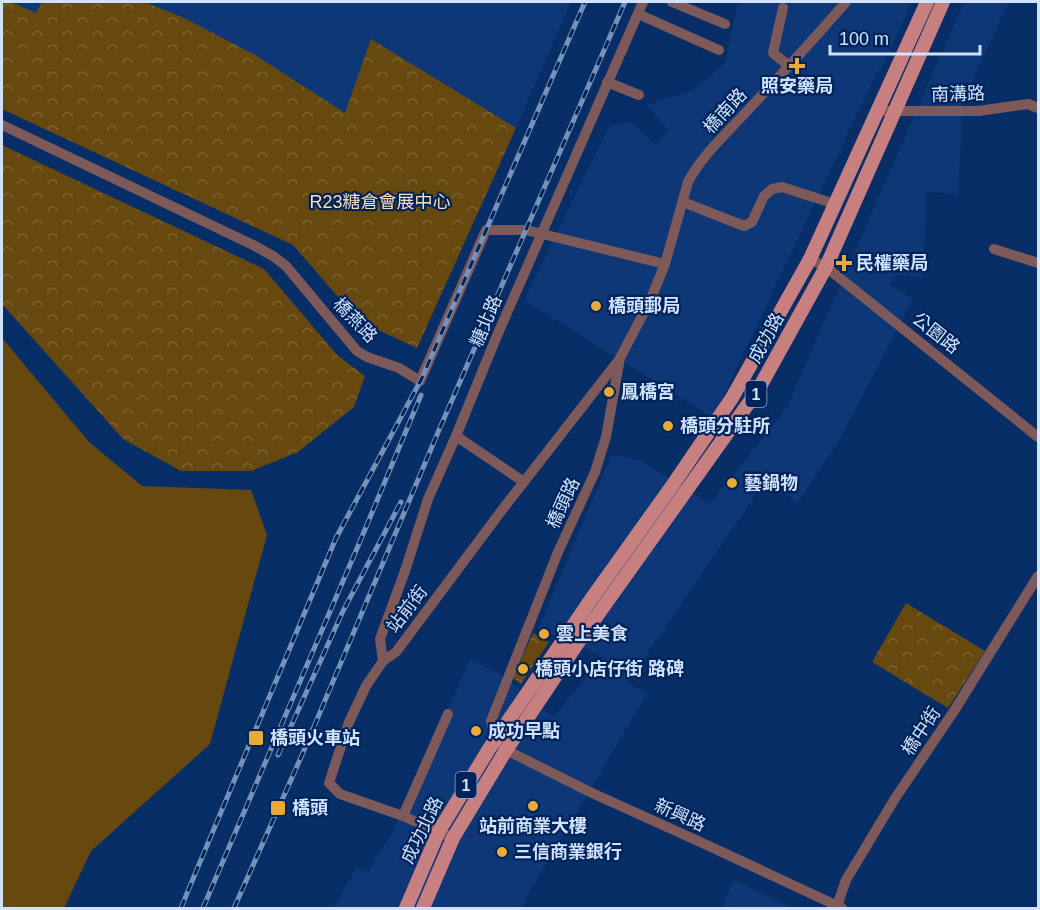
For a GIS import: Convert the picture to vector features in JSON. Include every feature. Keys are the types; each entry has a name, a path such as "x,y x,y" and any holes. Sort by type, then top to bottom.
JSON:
{"main road":[{"name":"成功路","path":"495,739 732,398 810,259 927,2"},
{"name":"成功路","path":"506,750 579,641 758,390 826,267 943,2"},
{"name":"成功北路","path":"406,909 439,831 495,739"},
{"name":"成功北路","path":"423,909 453,838 506,750"}],"street":[{"name":"糖北路","path":"382,661 380,639 428,499 643,2"},
{"path":"672,2 725,24"},
{"name":"橋南路","path":"665,264 688,182 694,171 846,2"},
{"path":"783,8 773,53 789,66"},
{"path":"638,14 719,50"},
{"path":"607,82 639,95"},
{"name":"南溝路","path":"877,111 978,111 1028,104 1038,108"},
{"name":"橋燕路","path":"2,125 273,256 286,266 357,351 367,357 399,368 420,381 486,230 526,230 665,264"},
{"path":"683,202 744,226 752,222 765,196 772,189 782,187 835,204"},
{"path":"994,249 1038,263"},
{"name":"公園路","path":"810,259 826,267 1038,437"},
{"name":"橋頭路","path":"495,739 491,721 558,552 591,485 606,437 620,358 650,301 665,264"},
{"name":"站前街","path":"453,838 403,816 340,794 329,783 349,722 366,686 382,661 396,652 620,358"},
{"path":"456,436 524,482"},
{"name":"橋中街","path":"839,907 846,880 894,800 954,711 1038,576"},
{"path":"403,816 448,714"},
{"path":"495,739 506,750"},
{"name":"新興路","path":"506,750 592,794 839,907"}],"shaded area":[{"name":"R23糖倉會展中心","path":"2,2 571,2 417,348 359,321 293,245 2,109"},
{"path":"738,2 912,2 713,418 524,300 610,125 632,122 656,145 669,130 646,105 694,90 725,63"},
{"path":"964,2 1009,2 963,100 958,194 926,192 923,278 897,274 889,284 913,299 840,439 798,503 765,481 627,683 647,694 522,908 334,908 356,868 368,872 393,831 470,660 499,673 553,717 604,657 538,629 612,454 640,460 710,504 786,409"},
{"path":"734,880 793,908 721,908"}],"green space":[{"name":"R23糖倉會展中心","path":"2,2 11,2 36,13 42,2 144,2 182,17 255,55 345,113 371,39 516,128 417,348 359,321 293,245 2,109"},
{"path":"2,145 264,269 338,356 365,376 354,407 298,452 251,471 181,471 123,439 2,304"},
{"path":"2,338 89,442 142,486 251,490 267,535 210,744 91,851 64,908 2,908"},
{"path":"906,603 985,651 948,708 872,662"},
{"path":"533,633 549,642 521,684 513,678"}],"railway":[{"path":"181,908 336,538 422,378 585,2"},
{"path":"234,908 302,755 439,430 625,2"},
{"path":"203,908 421,395"},
{"path":"278,755 343,611 401,502"}],"place":[{"name":"照安藥局","path":"797,66"},
{"name":"民權藥局","path":"844,263"},
{"name":"橋頭郵局","path":"596,306"},
{"name":"鳳橋宮","path":"609,392"},
{"name":"橋頭分駐所","path":"668,426"},
{"name":"藝鍋物","path":"732,483"},
{"name":"雲上美食","path":"544,634"},
{"name":"橋頭小店仔街 路碑","path":"523,669"},
{"name":"成功早點","path":"476,731"},
{"name":"橋頭火車站","path":"256,738"},
{"name":"站前商業大樓","path":"533,806"},
{"name":"橋頭","path":"278,808"},
{"name":"三信商業銀行","path":"502,852"}]}
